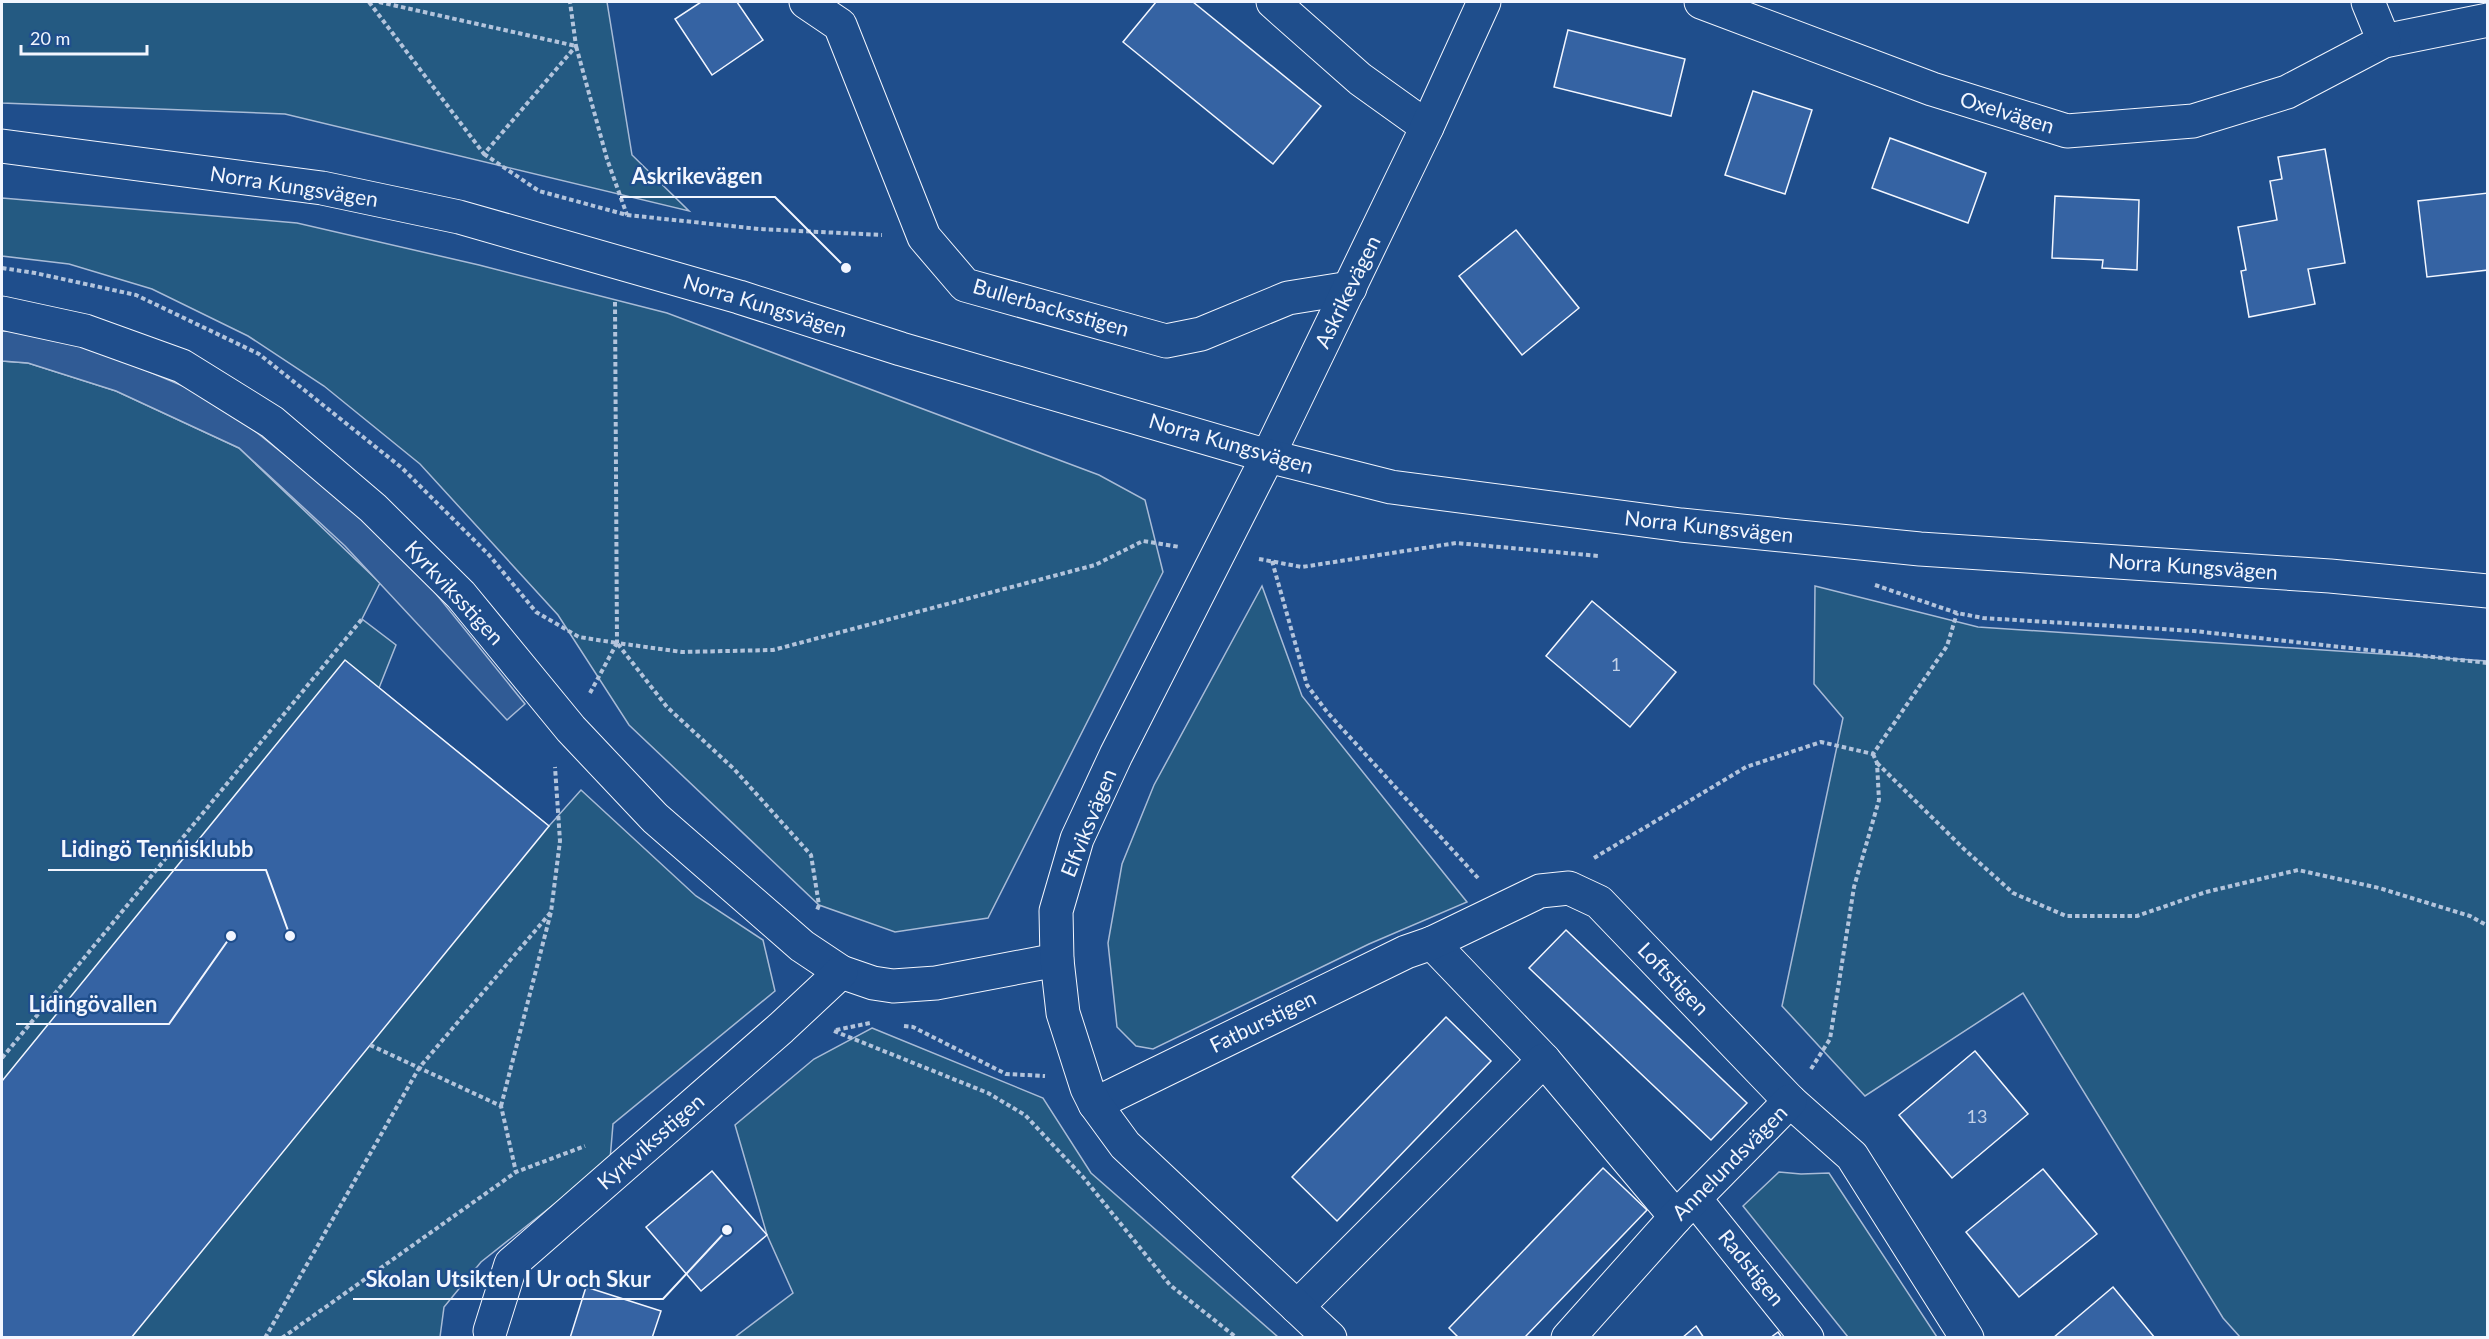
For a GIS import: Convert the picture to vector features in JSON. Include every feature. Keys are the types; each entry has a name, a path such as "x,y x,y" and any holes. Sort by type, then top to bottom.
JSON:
{"street":[{"name":"Bullerbacksstigen","path":"806,2 840,25 924,237 965,285 1166,340 1201,334 1288,298 1350,288"},
{"path":"1273,2 1360,79 1427,127"},
{"name":"Askrikevägen","path":"1268,456 1427,127 1484,2"},
{"name":"Oxelvägen","path":"1701,2 1932,89 2067,131 2193,121 2287,92 2384,41 2487,20"},
{"path":"2368,2 2384,41"},
{"name":"Norra Kungsvägen","path":"2,146 322,188 459,217 740,297 901,349 1268,456 1391,486 1682,525 1920,549 2330,576 2487,591"},
{"name":"Kyrkviksstigen","path":"2,313 85,331 182,366 272,422 373,508 461,595 571,729 655,818 802,946 842,972 873,983 893,986 936,983 1057,960"},
{"name":"Elfviksvägen","path":"1268,456 1116,755 1077,839 1056,911 1057,960 1063,1012 1086,1088 1095,1104 1125,1145 1330,1338"},
{"name":"Loftstigen","path":"1540,891 1569,888 1599,902 1790,1101"},
{"name":"Fatburstigen","path":"1095,1104 1406,952 1432,943 1540,891"},
{"path":"1432,943 1685,1208"},
{"name":"Kyrkviksstigen","path":"490,1331 511,1264 842,972"},
{"path":"1297,1307 1544,1060"},
{"name":"Annelundsvägen","path":"1568,1338 1685,1208 1790,1101 1852,1156 1966,1338"},
{"name":"Radstigen","path":"1685,1208 1807,1338"}],"path":[{"path":"369,2 484,154 539,191 627,215 759,229 924,237"},
{"path":"379,2 576,46"},
{"path":"570,2 576,46 607,159 627,215"},
{"path":"484,154 576,46"},
{"path":"516,1172 501,1106 551,912 560,841 554,770 571,729 617,643 615,295"},
{"path":"617,643 682,652 773,650 1095,565 1143,541 1302,567 1456,543 1610,557"},
{"path":"1272,561 1307,685 1327,712 1483,884"},
{"path":"1870,584 1957,613 1983,618 2194,631 2487,663"},
{"path":"1873,754 1947,646 1957,613"},
{"path":"2,1058 362,619"},
{"path":"617,643 667,707 734,769 811,855 819,905 802,946"},
{"path":"1540,891 1746,767 1821,742 1873,754"},
{"path":"1790,1101 1830,1040 1854,887 1879,800 1877,763 1873,754"},
{"path":"1877,763 1964,849 2013,892 2066,916 2137,916 2206,892 2298,870 2379,888 2470,916 2487,926"},
{"path":"265,1338 419,1068 551,912"},
{"path":"826,1036 833,1031 873,1023"},
{"path":"903,1026 913,1027 1006,1074 1039,1077 1081,1070"},
{"path":"833,1031 988,1093 1025,1115 1083,1177 1170,1285 1237,1338"},
{"path":"370,1045 501,1106"},
{"path":"282,1338 516,1172 592,1143"}],"shaded area":[{"path":"2,2 607,2 632,155 689,211 285,114 2,103"},
{"path":"2,198 297,223 479,265 667,313 1099,475 1145,500 1163,572 988,918 895,932 819,905 629,725 558,615 420,464 324,386 248,336 152,289 69,264 2,256"},
{"path":"2,331 36,332 112,356 216,400 395,543 525,704 507,720 345,546 239,448 116,391 28,363 2,361"},
{"path":"2,361 28,363 116,391 239,448 380,583 362,619 396,645 379,688 549,826 581,790 696,896 763,940 775,991 613,1124 610,1160 481,1262 444,1307 440,1337 2,1337"},
{"path":"1262,586 1302,696 1467,902 1369,944 1153,1049 1136,1046 1117,1027 1108,943 1122,864 1154,785"},
{"path":"1815,586 1978,627 2487,661 2487,1337 2240,1337 2223,1318 2023,993 1865,1096 1782,1006 1843,718 1814,684"},
{"path":"872,1028 1043,1098 1091,1173 1278,1337 735,1337 793,1293 767,1235 735,1125 814,1059"},
{"path":"1779,1172 1829,1173 1937,1337 1848,1337 1743,1206"}],"building":[{"path":"701,2 737,2 763,40 712,75 675,19"},
{"path":"1156,2 1193,2 1321,106 1273,164 1123,42"},
{"path":"1568,30 1685,59 1671,116 1554,87"},
{"path":"1753,91 1812,110 1785,194 1725,175"},
{"path":"1890,138 1986,173 1968,223 1872,188"},
{"path":"2325,149 2345,263 2308,269 2315,304 2249,317 2241,271 2246,270 2238,227 2277,220 2270,181 2282,179 2278,157"},
{"path":"2488,193 2488,270 2427,277 2418,201"},
{"path":"2055,196 2139,200 2137,270 2102,268 2103,260 2052,258"},
{"path":"1516,230 1579,308 1522,355 1459,276"},
{"path":"1592,601 1676,672 1630,727 1546,656"},
{"path":"345,660 549,826 131,1338 2,1338 2,1081"},
{"path":"1566,930 1747,1103 1711,1140 1529,968"},
{"path":"1446,1017 1491,1061 1337,1221 1292,1177"},
{"path":"1975,1051 2028,1114 1952,1178 1899,1115"},
{"path":"1603,1168 1647,1210 1524,1338 1459,1338 1449,1328"},
{"path":"2043,1169 2097,1234 2019,1297 1966,1232"},
{"path":"712,1171 767,1235 701,1291 646,1227"},
{"path":"586,1287 661,1311 652,1338 570,1338"},
{"path":"2113,1287 2155,1338 2053,1338"},
{"path":"1696,1326 1704,1338 1682,1338"},
{"path":"1778,1332 1782,1338 1770,1338"}],"place":[{"name":"Askrikevägen","path":"846,268"},
{"name":"Lidingövallen","path":"231,936"},
{"name":"Lidingö Tennisklubb","path":"290,936"},
{"name":"Skolan Utsikten I Ur och Skur","path":"727,1230"}]}
